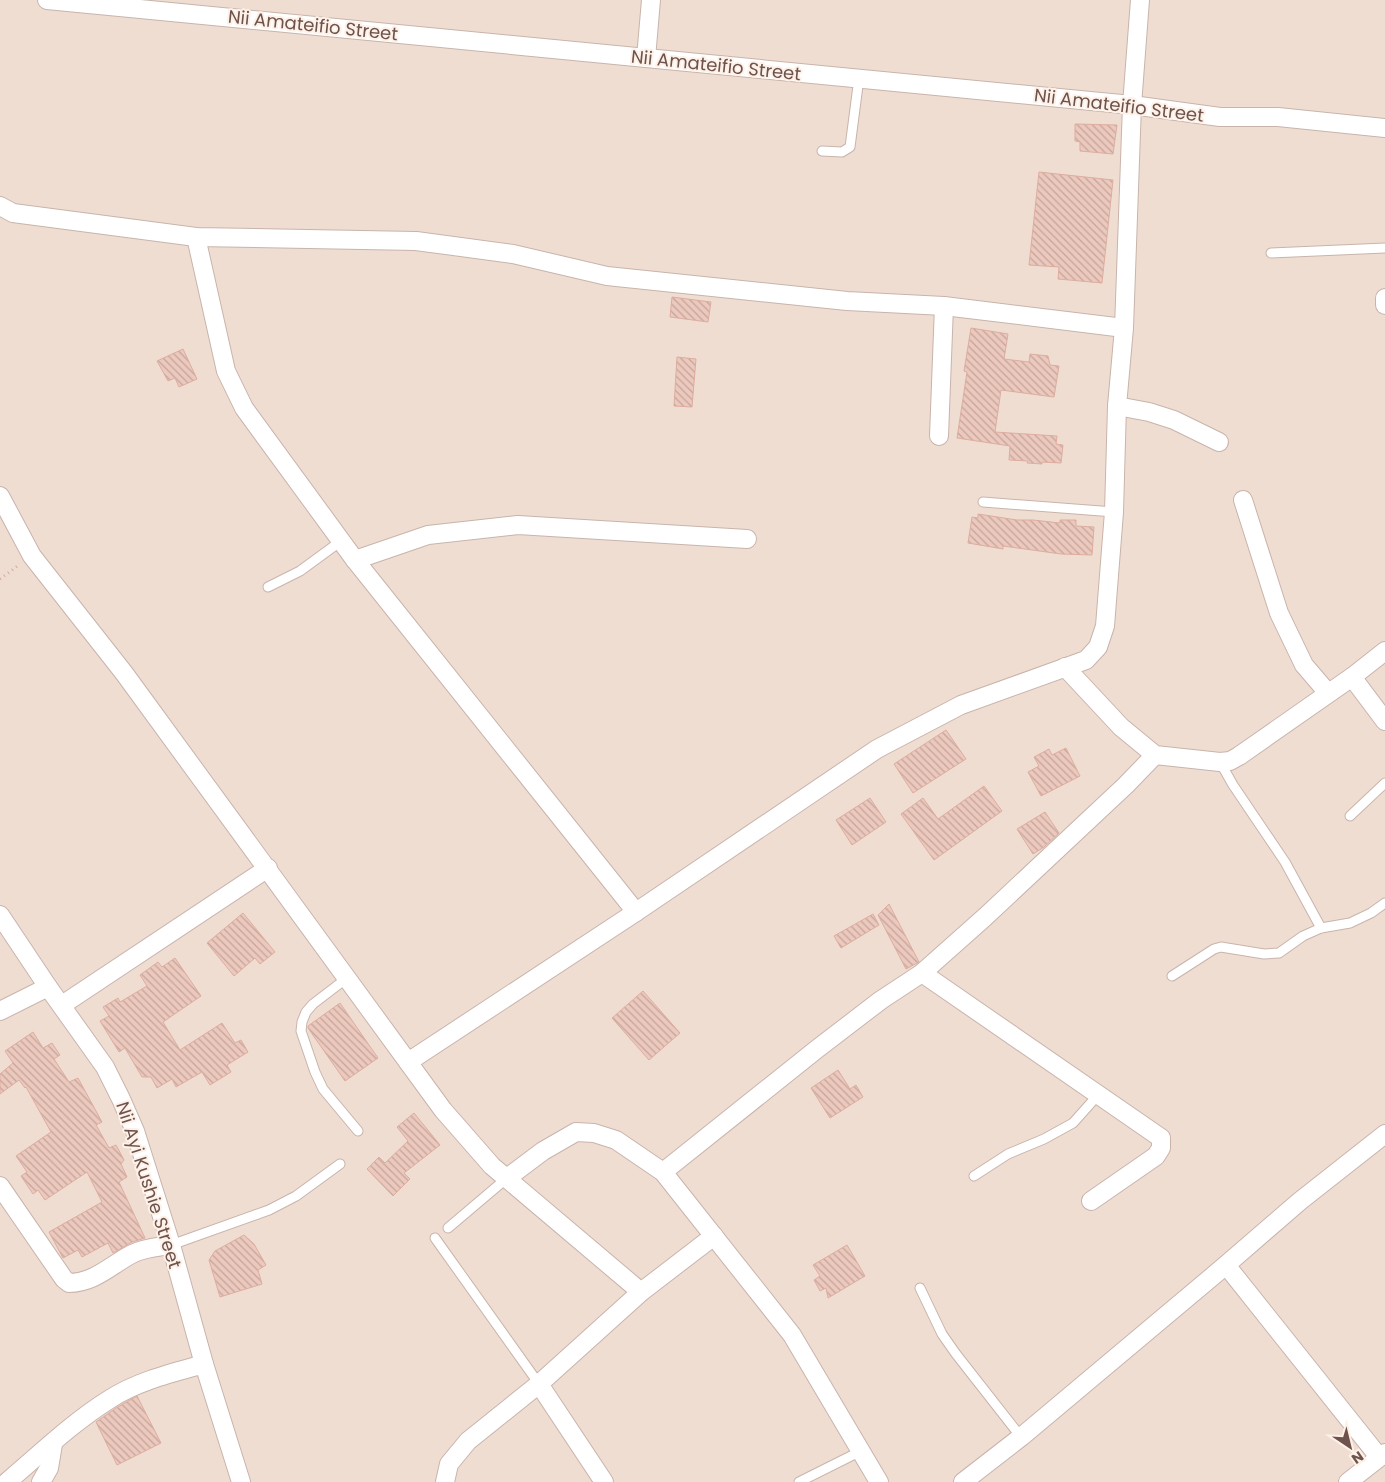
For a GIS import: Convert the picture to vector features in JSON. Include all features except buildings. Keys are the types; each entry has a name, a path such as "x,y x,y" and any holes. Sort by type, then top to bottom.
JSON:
{"street":[{"name":"Nii Amateifio Street","path":"47,0 150,5 646,58 1132,105 1220,117 1278,117 1385,128"},
{"path":"646,58 651,0"},
{"path":"408,1062 636,912 877,749 961,705 1086,660 1098,647 1105,626 1114,512 1117,406 1124,328 1132,105 1140,0"},
{"path":"0,206 13,213 196,237 416,241 513,254 607,276 847,301 944,306 1124,328"},
{"path":"196,237 226,371 244,408 341,542 636,912"},
{"path":"1385,298 1385,305"},
{"path":"939,436 944,306"},
{"path":"1117,406 1149,412 1174,420 1219,442"},
{"path":"0,496 32,556 124,673 443,1110 492,1166 641,1292"},
{"path":"1244,500 1280,613 1304,665 1328,693"},
{"path":"355,560 428,535 518,525 747,539"},
{"path":"1065,667 1121,727 1155,755 1220,762 1230,761 1239,756 1352,677 1385,651"},
{"path":"1352,677 1385,721"},
{"path":"663,1172 817,1049 881,1000 922,973 985,917 1126,785 1155,755"},
{"path":"62,1006 268,868"},
{"name":"Nii Ayi Kushie Street","path":"0,915 105,1067 135,1131 171,1245 204,1364 241,1482"},
{"path":"922,973 1161,1138 1161,1148 1156,1156 1090,1200"},
{"path":"0,1011 48,987"},
{"path":"507,1178 543,1151 576,1132 594,1133 616,1140 663,1172 792,1335 879,1482"},
{"path":"963,1482 1021,1437 1300,1201 1385,1134"},
{"path":"0,1186 69,1284 79,1284 92,1279 134,1253 171,1245"},
{"path":"445,1482 449,1464 468,1441 539,1384 641,1292 714,1236"},
{"path":"1226,1265 1382,1455 1353,1480"},
{"path":"7,1482 110,1399 155,1378 204,1364"},
{"path":"539,1384 604,1482"},
{"path":"42,1482 49,1468 53,1444"}],"lane":[{"path":"822,151 842,152 850,147 859,78"},
{"path":"1271,253 1385,248"},
{"path":"983,502 1114,512"},
{"path":"268,587 300,572 341,542"},
{"path":"1220,762 1233,785 1285,862 1321,928"},
{"path":"1350,816 1385,782"},
{"path":"1172,976 1214,948 1228,947 1271,955 1279,953 1303,936 1321,928 1350,923 1371,913 1385,903"},
{"path":"347,978 313,1004 306,1012 301,1031 323,1090 358,1131"},
{"path":"974,1176 1008,1154 1044,1139 1073,1123 1098,1095"},
{"path":"171,1245 269,1210 296,1196 340,1164"},
{"path":"448,1228 507,1178"},
{"path":"435,1238 539,1384"},
{"path":"920,1288 942,1334 1021,1437"},
{"path":"799,1482 861,1451"}],"path":[{"path":"0,579 32,556"}],"shaded area":[{"path":"0,0 1385,0 1385,1482 0,1482"}]}
